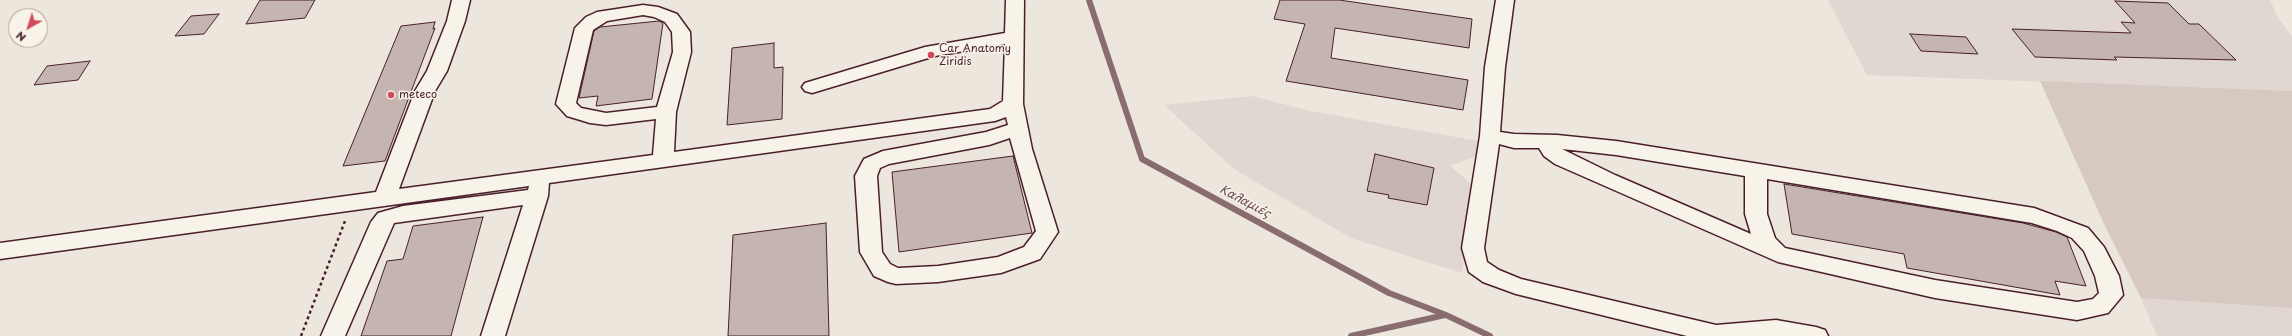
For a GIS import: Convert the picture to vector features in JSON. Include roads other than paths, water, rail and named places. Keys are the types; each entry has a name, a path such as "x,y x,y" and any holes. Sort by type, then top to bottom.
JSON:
{"street":[{"path":"384,198 425,91 437,71 456,21 461,0"},
{"path":"1015,0 1013,104 1019,128 1022,149 1048,232 1032,253 1001,265 938,274 896,276 882,270 871,252 866,176 871,164 883,158 988,138 1019,128"},
{"path":"1505,0 1495,67 1490,136 1473,248 1477,266 1491,276 1516,286 1718,335 1776,329 1816,336"},
{"path":"662,160 666,112 682,52 680,32 671,18 658,12 643,10 603,16 592,21 584,28 566,104 574,112 590,117 606,119 666,112"},
{"path":"812,87 932,51 1014,37"},
{"path":"333,336 382,222 386,218 403,213 662,160 974,119 995,115 1013,104"},
{"path":"1490,136 1514,141 1547,143 1616,148 2034,216 2065,226 2080,234 2093,248 2107,276 2111,296 2100,307 2077,311 1935,289 1778,254 1588,171 1551,151 1547,143"},
{"path":"1756,171 1756,214 1765,241 1778,254"},
{"path":"0,251 384,198 540,186"},
{"path":"493,336 540,186"}],"waterway":[{"name":"Καλαμιές","path":"1089,0 1142,159 1389,293 1446,315 1490,336"},
{"path":"1351,336 1445,315"}],"place":[{"name":"Car Anatomy Ziridis","path":"931,55"},
{"name":"meteco","path":"391,95"}]}
